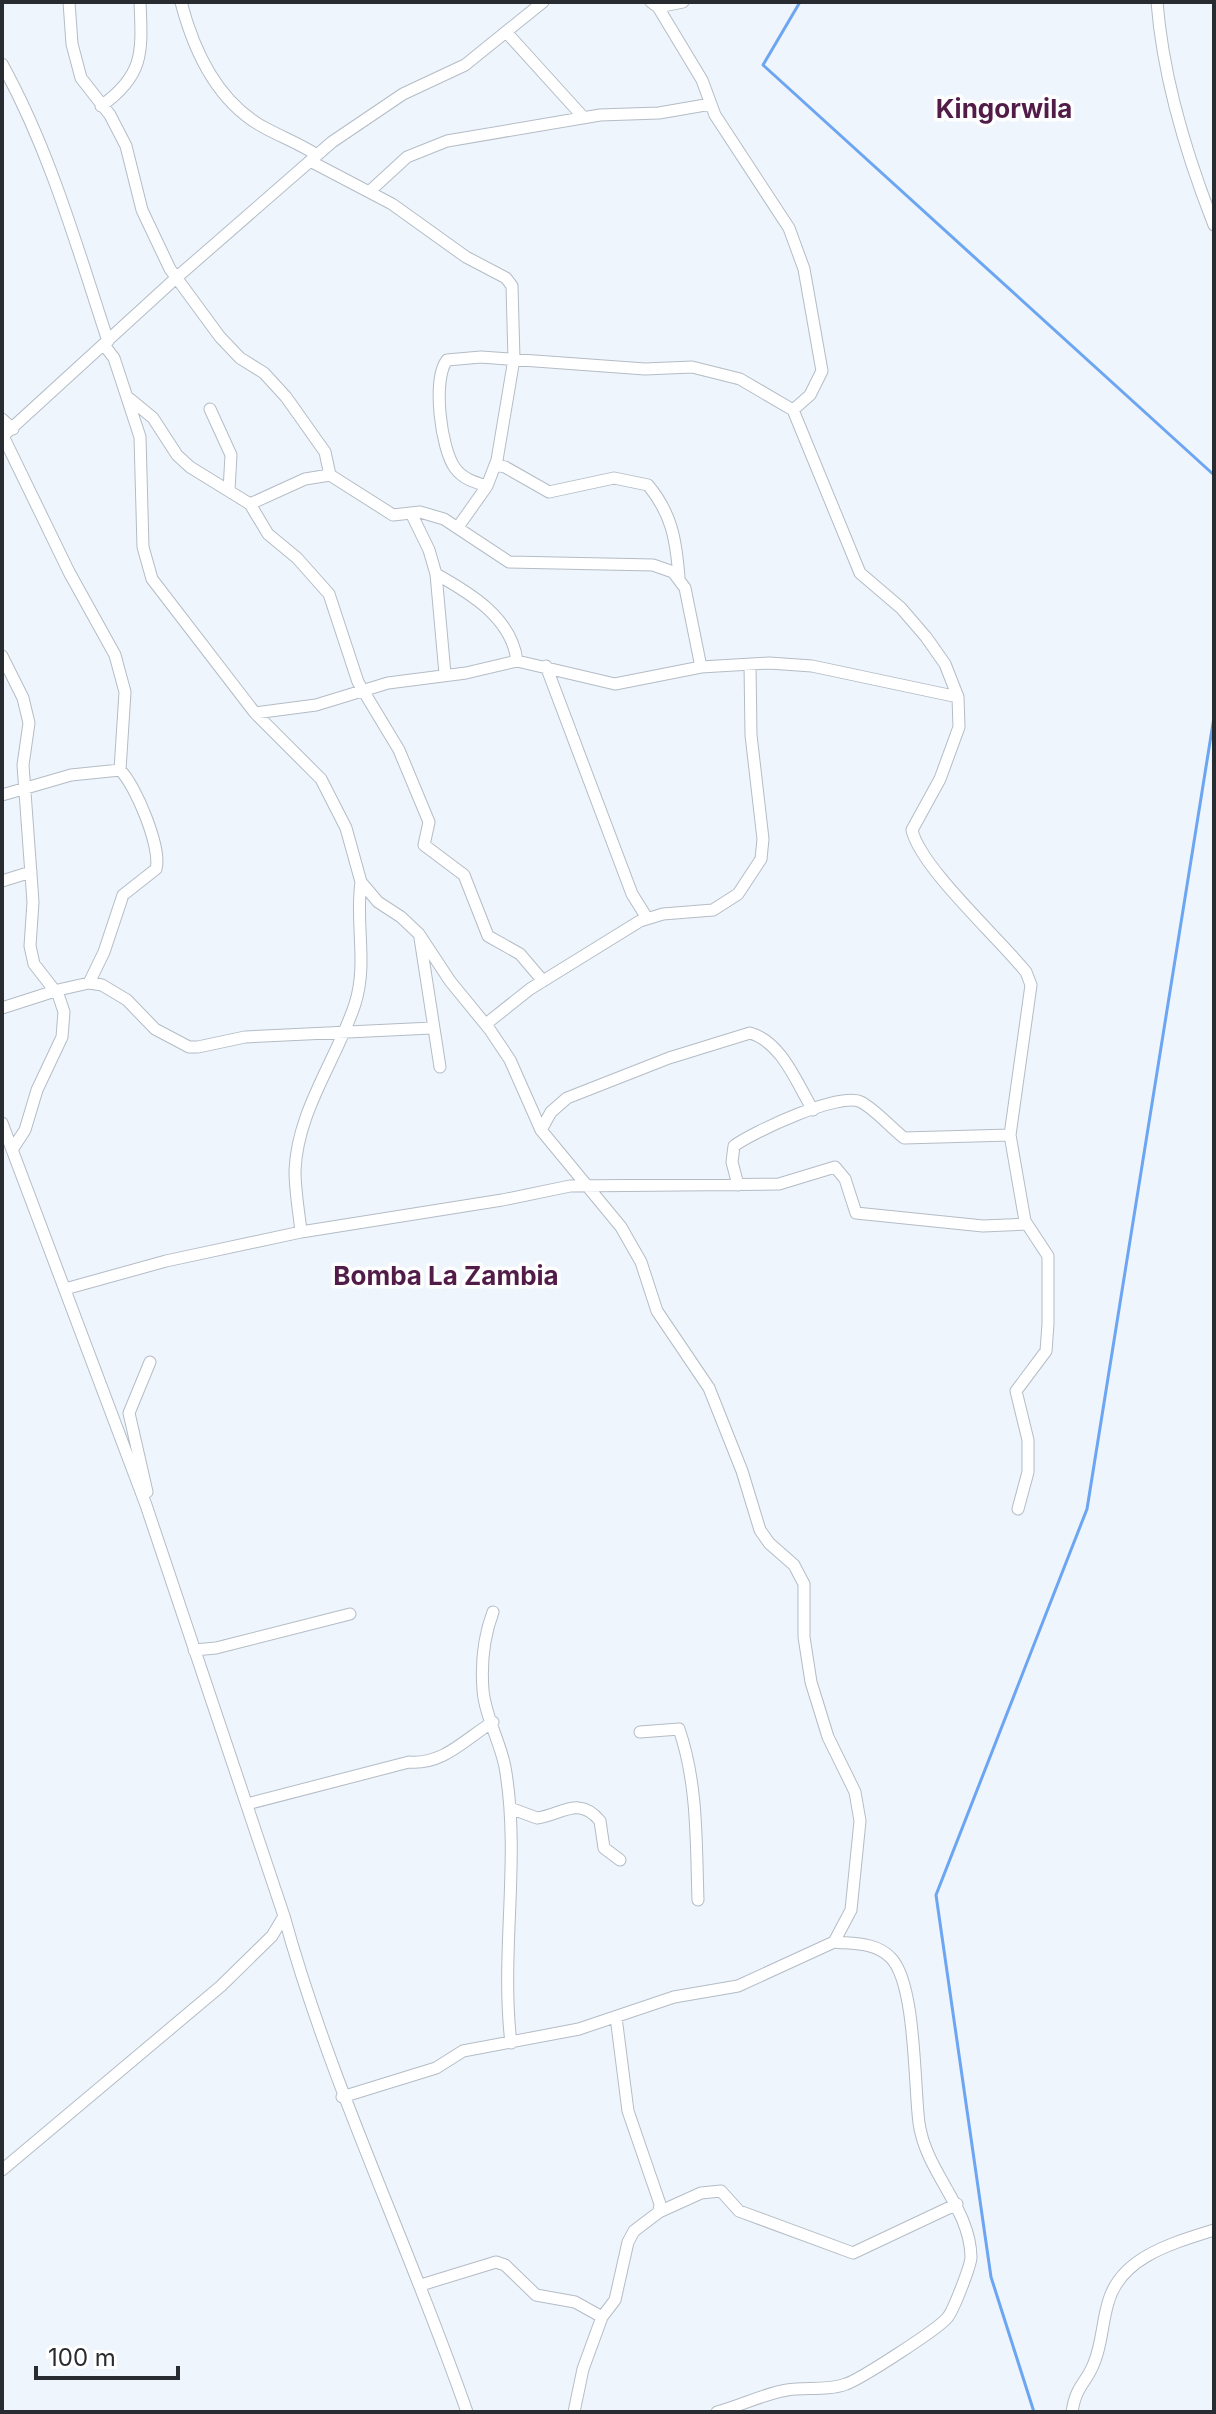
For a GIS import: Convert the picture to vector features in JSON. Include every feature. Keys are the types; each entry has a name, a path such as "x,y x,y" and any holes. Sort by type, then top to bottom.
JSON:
{"street":[{"path":"69,2 72,44 81,78 126,146 142,210 176,278 220,337 240,358 264,373 286,397 325,452 330,475"},
{"path":"101,106 119,93 136,70 142,53 140,2"},
{"path":"181,2 203,62 219,88 265,128 370,191 466,257 506,278 514,295 514,359 495,465 487,486 458,527"},
{"path":"6,434 313,158 403,94 465,65 543,2"},
{"path":"683,2 654,4 702,80 711,104 789,228 804,269 822,371 810,395 793,410"},
{"path":"1157,2 1164,61 1200,188 1214,225"},
{"path":"507,33 584,118"},
{"path":"2,64 27,110 46,157 106,343 130,399 140,437 146,564 166,600 203,642 255,713 321,779 346,828 361,882 378,902 419,934 510,1060 541,1130 621,1227 641,1262 657,1311 709,1388 760,1530 769,1543 794,1565 804,1584 804,1637 811,1682 828,1737 855,1792 860,1821 851,1910 834,1942"},
{"path":"370,191 407,157 447,141 584,118 711,104"},
{"path":"1200,188 1214,185"},
{"path":"487,486 464,478 450,460 438,390 443,364 452,358 514,359 590,367 692,367 740,379 793,410 860,573 901,608 945,664 958,697 959,727 940,779 912,830 914,840 934,868 1026,972 1031,985 1010,1135 1027,1224 1045,1249 1050,1263 1046,1351 1016,1391 1028,1440 1028,1472 1018,1509"},
{"path":"130,399 153,418 177,455 207,480 250,504 268,534 297,558 329,594 364,690 399,750 429,822 424,845 434,856 458,868 464,875 488,936 520,954 543,981"},
{"path":"210,409 231,455 229,490"},
{"path":"2,419 69,572 115,655 125,692 120,770 154,837 158,864 123,895 104,952 89,983"},
{"path":"495,465 505,467 549,492 614,478 648,485 668,513 677,538 679,577 694,626 701,667"},
{"path":"250,504 305,479 330,475 393,515 420,512 458,527 509,562 653,565 679,577"},
{"path":"411,513 429,550 436,574 445,674"},
{"path":"436,574 486,605 513,639 517,661"},
{"path":"2,656 23,698 29,723 23,790 31,872 30,946 34,964 56,991 64,1012 62,1037 37,1090 25,1130 12,1150"},
{"path":"255,713 316,705 364,690 517,661 615,684 701,667 812,666 958,697"},
{"path":"486,1024 543,981 647,918 702,912 726,904 738,894 761,859 763,839 751,735 750,665"},
{"path":"546,666 632,894 647,918"},
{"path":"2,795 71,775 120,770"},
{"path":"2,881 31,872"},
{"path":"301,1232 295,1171 297,1151 355,1003 362,962 358,900 361,882"},
{"path":"419,934 440,1067"},
{"path":"2,1008 89,983 112,990 155,1029 189,1047 245,1037 341,1035 432,1028"},
{"path":"541,1130 551,1112 567,1098 669,1058 750,1033 763,1037 778,1052 813,1110"},
{"path":"738,1185 732,1162 734,1146 776,1123 851,1099 860,1102 904,1138 1010,1135"},
{"path":"2,1123 146,1505 284,1916 306,1997 342,2097 421,2285 467,2412"},
{"path":"65,1289 166,1261 301,1232 570,1186 779,1184 835,1167 845,1179 856,1213 983,1226 1027,1224"},
{"path":"148,1500 129,1413 150,1362"},
{"path":"493,1612 483,1638 482,1690 505,1767 510,1808 510,1952 506,2004 511,2043"},
{"path":"194,1650 216,1648 350,1614"},
{"path":"247,1804 409,1762 422,1763 467,1742 472,1734 493,1722"},
{"path":"640,1732 679,1729 693,1789 698,1900"},
{"path":"510,1808 537,1818 562,1808 587,1810 600,1821 604,1848 620,1860"},
{"path":"2,2170 221,1986 272,1936 284,1916"},
{"path":"342,2097 436,2068 463,2051 511,2043 616,2017 674,1997 738,1986 834,1942 877,1948 891,1957 899,1971 910,2016 919,2123 929,2163 957,2204 971,2257 955,2306 934,2330 845,2385 781,2391 717,2412"},
{"path":"616,2017 628,2111 659,2212"},
{"path":"574,2412 583,2369 602,2317 615,2300 634,2231 659,2212 701,2193 721,2191 739,2211 853,2253 957,2204"},
{"path":"1072,2412 1075,2391 1094,2366 1108,2302 1119,2277 1143,2258 1214,2230"},
{"path":"421,2285 496,2262 505,2265 536,2295 575,2302 602,2317"}],"waterway":[{"path":"800,2 763,65 1214,475"},
{"path":"1034,2412 991,2277 936,1895 1087,1509 1214,717"}],"district":[{"name":"Kingorwila","path":"1004,109"},
{"name":"Bomba La Zambia","path":"446,1276"}]}
